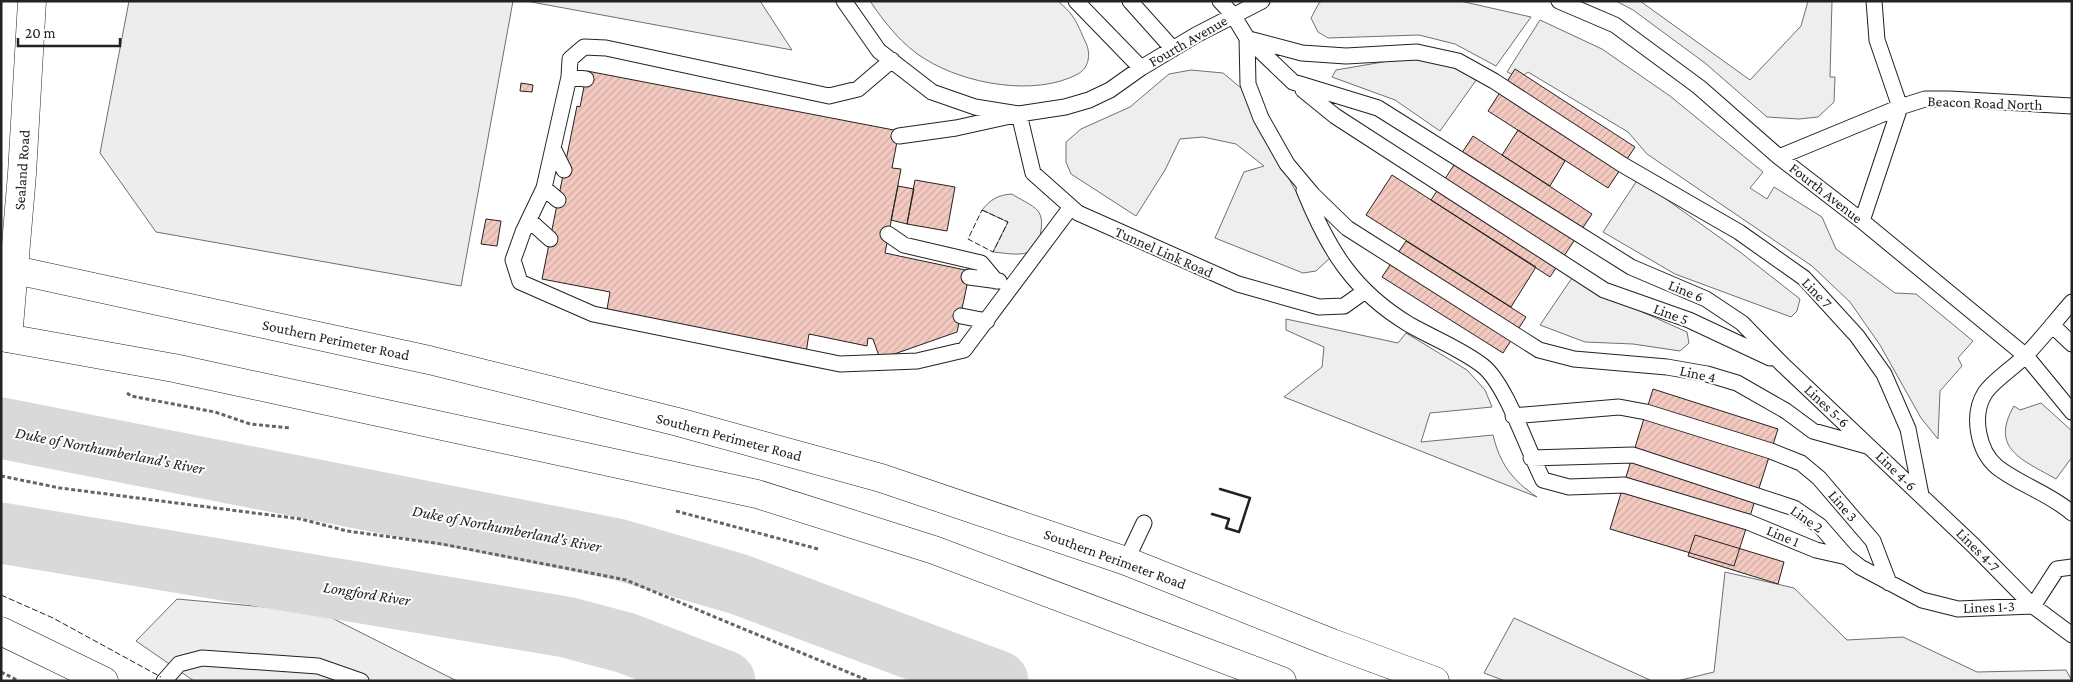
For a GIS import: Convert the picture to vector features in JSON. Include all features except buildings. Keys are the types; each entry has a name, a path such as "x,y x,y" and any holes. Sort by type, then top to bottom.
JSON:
{"street":[{"name":"Sealand Road","path":"4,337 8,268 32,1"},
{"name":"Southern Perimeter Road","path":"8,268 429,360 678,422 881,478 1126,561 1332,643 1435,681"},
{"path":"4,337 174,368 757,494 934,550 1282,681"},
{"path":"1,631 104,681"}],"lane":[{"path":"844,1 879,51 932,92 975,107 1019,114"},
{"path":"899,136 956,128 1019,114 1065,107 1089,100 1110,90 1141,68 1076,1"},
{"path":"1130,1 1173,49"},
{"name":"Line 5","path":"1220,1 1233,15 1248,38 1293,82 1335,116 1604,290 1689,320 1733,339 1783,365"},
{"name":"Fourth Avenue","path":"1141,68 1233,15 1262,1"},
{"name":"Fourth Avenue","path":"1558,1 1615,26 1699,87 1779,157 1862,221 2026,356 2072,412"},
{"path":"1862,221 1900,107 1877,40 1874,1"},
{"path":"1248,38 1248,84 1261,118 1288,164 1300,179"},
{"name":"Line 7","path":"1248,38 1302,53 1346,56 1417,52 1458,62 1494,81 1623,164 1739,232 1804,278 1844,321 1884,374 1908,429 1921,495"},
{"path":"892,60 858,89 829,96 606,48 584,47 570,60 569,76 544,188 513,260 520,282 594,314 840,364 917,361 964,350 1071,207"},
{"path":"569,76 586,79"},
{"name":"Line 6","path":"1293,82 1378,108 1631,267 1706,299 1742,323 1783,365"},
{"name":"Beacon Road North","path":"1779,157 1900,107 1925,99 1949,98 2072,106"},
{"name":"Tunnel Link Road","path":"1019,114 1033,173 1071,207 1086,217 1238,284 1319,307 1344,306 1365,291"},
{"path":"553,148 564,170"},
{"name":"Line 1","path":"1300,179 1319,226 1346,272 1365,291 1408,324 1484,366 1504,392 1531,458 1543,480 1569,487 1624,485 1748,522 1816,550 1847,558"},
{"name":"Line 4","path":"1300,179 1313,195 1347,228 1539,350 1574,359 1707,374 1736,383 1786,411 1813,431 1871,447"},
{"path":"544,188 558,200"},
{"path":"529,220 550,239"},
{"path":"888,234 904,245 981,263 996,281"},
{"path":"969,277 1016,283"},
{"path":"2072,302 2026,356 1985,393 1979,412 1978,431 1983,451 1997,467 2060,502 2072,513"},
{"path":"961,316 987,321"},
{"path":"2052,325 2072,344"},
{"name":"Lines 5-6","path":"1783,365 1871,447"},
{"name":"Line 3","path":"1513,416 1619,407 1646,412 1772,451 1801,463 1819,478 1873,541 1889,583"},
{"name":"Line 4-6","path":"1871,447 1921,495"},
{"name":"Line 2","path":"1531,458 1577,455 1633,455 1794,508 1820,526 1847,558"},
{"name":"Lines 4-7","path":"1921,495 2033,606 2072,634"},
{"path":"1126,561 1144,523"},
{"name":"Lines 1-3","path":"1847,558 1922,600 1958,609 2033,606"},
{"path":"2033,606 2057,569 2072,566"},
{"path":"164,681 179,664 202,658 318,666 361,681"}],"path":[{"path":"123,390 131,396 215,412 250,424 297,428"},
{"path":"1,476 60,488 301,519 348,531 394,539 442,544 626,580 869,681"},
{"path":"673,510 820,550"},
{"path":"1,672 19,681"}],"shaded area":[{"path":"129,1 513,1 461,286 156,232 100,153"},
{"path":"526,1 760,1 792,50"},
{"path":"870,1 1058,1 1072,15 1087,45 1089,54 1087,63 1078,74 1061,81 1042,85 1000,85 980,81 941,68 917,54 888,25"},
{"path":"1322,1 1460,1 1531,17 1496,66 1455,44 1419,35 1328,38 1318,32 1311,18"},
{"path":"1616,1 1640,1 1750,80 1801,26 1808,1 1832,1 1830,77 1835,77 1834,102 1818,117 1799,119 1767,117 1705,63 1633,10"},
{"path":"1540,20 1602,49 1670,96 1763,172 1750,188 1767,199 1774,187 1822,217 1836,249 1895,293 1916,294 1973,341 1958,358 1962,366 1940,391 1938,439 1921,418 1880,345 1850,302 1812,266 1647,154 1628,132 1528,72 1520,78 1507,72"},
{"path":"1406,58 1435,61 1479,76 1440,131 1395,100 1332,77 1336,70"},
{"path":"1191,70 1223,73 1247,93 1264,132 1331,257 1316,271 1303,273 1215,238 1244,172 1264,166 1236,144 1203,137 1180,139 1165,170 1136,216 1071,174 1066,162 1066,142 1081,129 1130,107 1169,74"},
{"path":"1638,179 1740,252 1800,299 1797,311 1791,317 1675,274 1603,232"},
{"path":"1012,194 1038,211 1042,223 1039,240 1036,247 1024,253 993,252 1008,222 982,210 995,198"},
{"path":"1574,275 1629,306 1687,332 1689,343 1680,351 1633,344 1585,342 1540,325"},
{"path":"1286,319 1398,343 1406,333 1467,370 1485,390 1492,407 1430,413 1421,442 1493,435 1503,463 1514,478 1537,497 1284,397 1322,367 1324,347 1286,330"},
{"path":"2041,403 2072,431 2072,457 2056,479 2032,466 2013,452 2005,433 2007,421 2014,406 2020,410"},
{"path":"1725,572 1794,588 1847,640 1903,637 1977,672 2066,670 2072,681 1677,681 1714,672"},
{"path":"177,599 320,612 457,681 194,681 136,641"},
{"path":"1514,618 1652,681 1505,681 1484,673"}],"waterway":[{"name":"Duke of Northumberland's River","path":"1,428 617,549 738,584 998,681"},
{"name":"Longford River","path":"1,533 566,627 626,643 725,681"}],"fence":[{"path":"982,210 1008,222 993,252 968,239 982,210"},
{"path":"1,595 53,618 161,677"}],"wall":[{"path":"1212,514 1229,519 1226,528 1239,532 1250,498 1220,489"}]}
